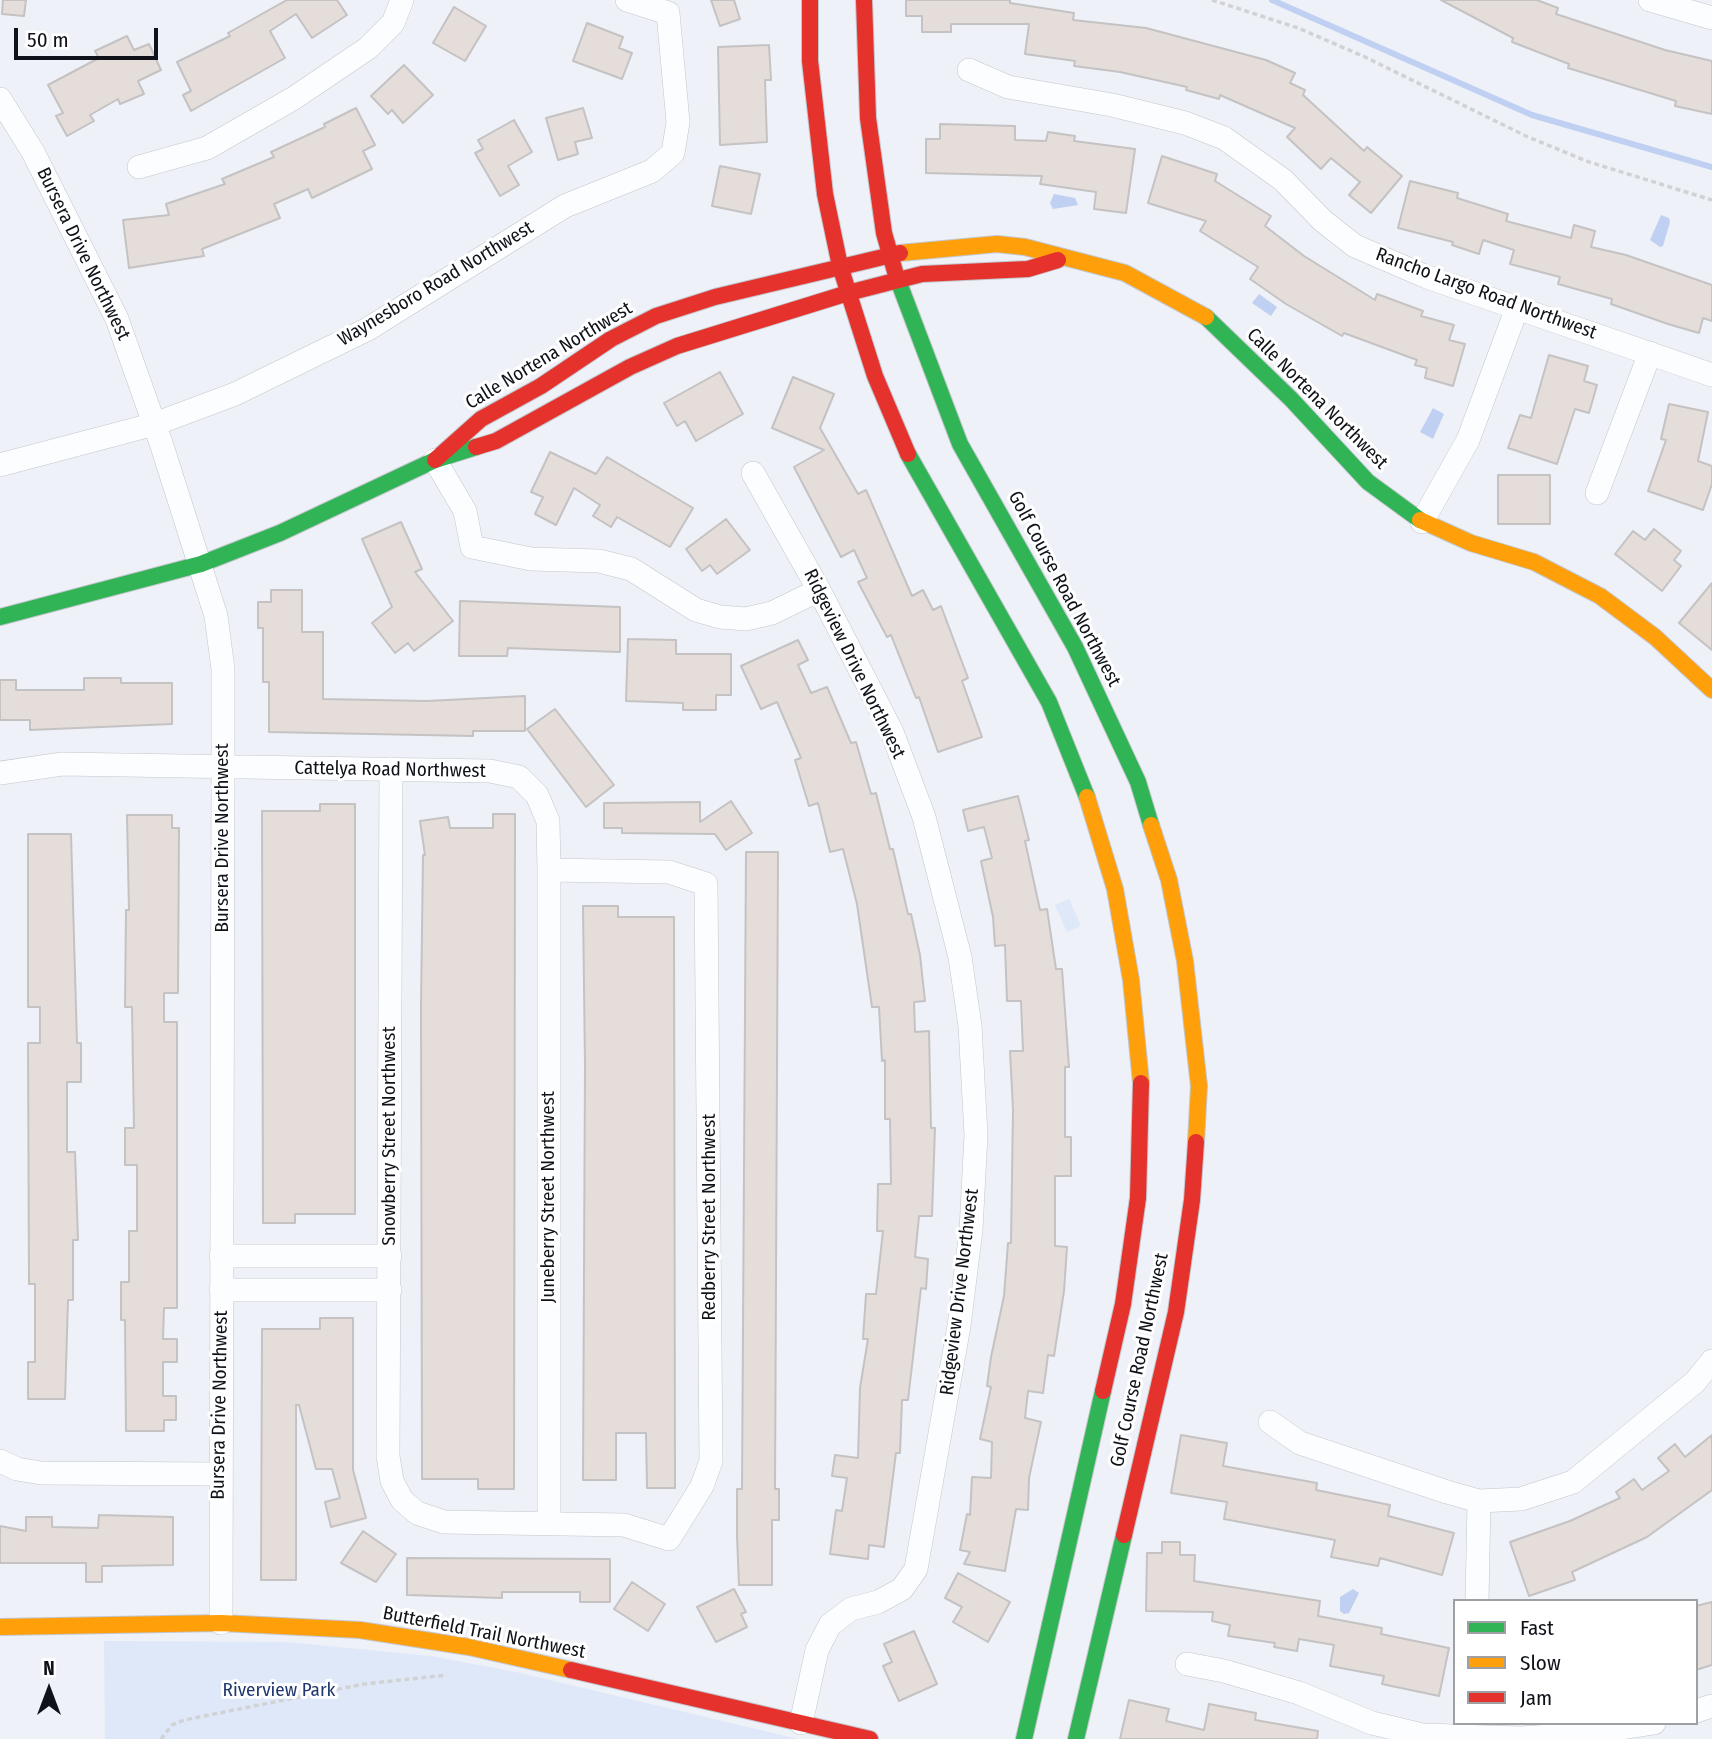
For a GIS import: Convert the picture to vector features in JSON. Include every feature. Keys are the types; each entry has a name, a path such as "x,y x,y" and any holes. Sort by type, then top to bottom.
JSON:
{"main road":[{"name":"Golf Course Road Northwest","path":"810,0 816,123 840,266 875,376 913,467 1049,702 1087,797 1115,888 1131,980 1142,1095 1138,1198 1123,1304 1024,1739"},
{"name":"Golf Course Road Northwest","path":"864,0 867,118 890,255 897,280 960,444 1075,647 1138,782 1169,880 1185,961 1199,1086 1192,1200 1175,1312 1076,1739"},
{"name":"Calle Nortena Northwest","path":"435,460 481,419 541,386 611,339 656,316 715,297 890,255 938,247 997,244 1025,247 1125,273 1204,315 1292,399 1368,482 1422,522 1471,543 1534,562 1600,596 1655,637 1712,690"},
{"name":"Calle Nortena Northwest","path":"0,617 58,604 201,564 338,508 435,460 496,441 630,368 677,346 897,280 942,271 1028,269 1064,259"},
{"name":"Butterfield Trail Northwest","path":"0,1627 220,1623 360,1630 469,1647 870,1739"}],"street":[{"path":"139,167 207,148 294,98 368,48 393,23 402,0"},
{"name":"Waynesboro Road Northwest","path":"0,465 155,424 235,394 369,329 565,206 652,171 673,153 678,122 668,13 626,0"},
{"path":"1650,0 1712,18"},
{"name":"Rancho Largo Road Northwest","path":"969,70 1008,88 1112,105 1185,123 1224,138 1283,180 1323,220 1355,246 1427,277 1712,375"},
{"name":"Bursera Drive Northwest","path":"0,99 33,152 117,320 155,424 216,617 223,669 220,1623"},
{"path":"1422,522 1468,439 1517,308"},
{"path":"1597,493 1650,353"},
{"path":"435,460 465,511 472,547 531,559 599,561 631,569 696,610 720,617 746,619 772,613 819,590"},
{"name":"Ridgeview Drive Northwest","path":"753,473 819,590 892,732 941,873 960,957 970,1027 976,1135 971,1230 959,1326 916,1569 902,1589 877,1602 851,1609 830,1625 817,1650 801,1723"},
{"name":"Cattelya Road Northwest","path":"0,774 62,764 490,771 519,777 537,795 548,821 549,870"},
{"name":"Snowberry Street Northwest","path":"391,769 388,1456 392,1481 402,1500 417,1513 444,1522 549,1523"},
{"name":"Redberry Street Northwest","path":"549,870 669,872 706,884 711,1461 702,1486 669,1539 624,1525 549,1523"},
{"name":"Juneberry Street Northwest","path":"549,870 549,1523"},
{"path":"221,1256 390,1256"},
{"path":"221,1290 390,1290"},
{"path":"1270,1422 1300,1443 1479,1502 1521,1499 1573,1482 1695,1382 1712,1361"},
{"path":"0,1461 17,1469 41,1473 219,1474"},
{"path":"1477,1599 1479,1502"},
{"path":"1186,1664 1224,1671 1299,1693 1372,1723 1422,1735 1474,1739 1581,1734 1641,1725"}],"path":[{"path":"1212,0 1320,37 1528,137 1589,162 1712,200"},
{"path":"161,1739 172,1725 184,1720 364,1684 447,1675"}],"green space":[{"path":"1069,899 1081,926 1067,932 1055,905"},
{"name":"Riverview Park","path":"104,1641 286,1642 431,1656 516,1672 798,1739 105,1739"}],"water":[{"path":"1054,194 1075,198 1078,205 1053,209 1050,203"},
{"path":"1661,215 1669,218 1670,222 1663,246 1660,247 1650,240"},
{"path":"1259,294 1277,307 1271,316 1252,303"},
{"path":"1433,408 1444,414 1433,439 1420,432"},
{"path":"1353,1589 1359,1593 1349,1613 1344,1614 1340,1611 1340,1597"}],"building":[{"path":"3,0 26,0 24,16 2,14"},
{"path":"287,0 337,0 347,15 312,38 296,14 270,31 285,58 191,111 183,95 191,91 177,62 230,36 228,33"},
{"path":"711,0 734,0 740,19 720,26"},
{"path":"906,0 1010,0 1010,3 1074,13 1073,20 1146,28 1266,60 1295,73 1290,83 1305,90 1303,95 1364,151 1367,147 1402,176 1371,213 1349,195 1360,182 1331,158 1321,169 1287,137 1295,128 1220,95 1219,99 1186,90 1187,87 1120,72 1074,66 1075,61 1025,54 1029,24 951,24 951,32 922,32 922,16 906,16"},
{"path":"1441,0 1537,0 1558,8 1556,14 1665,50 1712,61 1712,114 1675,106 1676,101 1568,68 1569,64 1512,42 1513,38"},
{"path":"454,7 486,26 465,61 433,43"},
{"path":"587,23 623,37 619,48 632,53 622,79 573,61"},
{"path":"127,36 134,50 149,44 161,70 138,81 144,94 120,104 118,99 90,115 94,121 67,136 56,116 63,113 48,85 99,58 95,51"},
{"path":"769,45 771,80 765,80 767,142 720,145 718,47"},
{"path":"404,65 433,95 403,123 392,110 388,114 371,96"},
{"path":"356,108 375,145 363,151 372,169 312,198 308,189 274,204 280,218 202,249 204,256 129,268 123,220 169,215 166,204 225,184 222,179 274,157 271,152 325,127 324,124"},
{"path":"583,108 592,138 575,142 578,154 558,160 546,118"},
{"path":"514,120 532,152 508,166 519,185 500,196 475,153 483,149 478,140"},
{"path":"940,124 1015,126 1015,140 1046,141 1048,132 1075,136 1074,141 1135,149 1126,213 1094,209 1096,192 1040,184 1042,176 926,173 926,139 940,139"},
{"path":"1162,156 1217,174 1215,181 1271,216 1265,226 1304,256 1375,300 1377,294 1423,311 1421,316 1454,325 1449,340 1465,344 1453,386 1425,378 1427,368 1415,365 1417,360 1344,333 1342,336 1286,304 1250,279 1258,267 1200,231 1206,221 1148,203"},
{"path":"720,166 760,174 751,214 712,206"},
{"path":"1410,181 1458,193 1457,198 1508,214 1506,221 1571,238 1574,225 1595,231 1591,247 1626,255 1712,285 1712,321 1703,318 1699,333 1668,324 1611,304 1612,299 1558,284 1560,277 1510,264 1514,250 1483,240 1479,254 1452,245 1453,242 1398,228"},
{"path":"1549,355 1588,366 1584,381 1597,385 1589,413 1575,409 1557,464 1508,448 1520,415 1531,418"},
{"path":"720,372 743,414 696,441 685,421 677,426 664,403"},
{"path":"793,377 834,394 820,428 858,494 866,490 912,596 923,590 933,610 941,606 968,678 962,681 982,737 938,752 919,697 916,698 891,635 887,637 858,582 867,578 854,550 841,557 794,467 824,450 772,428"},
{"path":"1669,404 1708,412 1698,461 1712,466 1712,484 1703,510 1648,491 1666,440 1661,439"},
{"path":"550,452 596,474 607,457 693,508 670,547 617,517 611,527 593,516 600,505 574,488 556,525 535,514 543,497 531,492"},
{"path":"1498,475 1550,475 1550,524 1498,524"},
{"path":"726,519 750,550 717,574 710,565 702,571 686,549"},
{"path":"401,522 422,569 415,572 453,621 414,651 408,643 395,653 372,623 392,607 362,539"},
{"path":"1654,529 1681,551 1674,560 1681,566 1662,591 1615,554 1633,531 1645,540"},
{"path":"1712,583 1712,650 1679,623"},
{"path":"271,590 302,590 302,632 323,632 323,699 427,701 525,696 525,731 473,731 473,736 269,732 269,682 263,682 263,628 258,628 258,602 271,602"},
{"path":"460,601 620,607 620,652 508,648 507,656 459,656"},
{"path":"628,639 676,640 676,654 731,654 731,695 716,695 716,710 683,710 683,703 626,701"},
{"path":"798,640 808,660 798,665 811,693 827,687 851,743 856,742 871,794 876,793 920,955 925,1001 914,1002 915,1032 929,1031 931,1128 935,1128 932,1216 919,1216 915,1257 928,1259 926,1289 921,1288 908,1400 902,1400 900,1453 896,1453 884,1547 869,1545 868,1559 830,1554 836,1510 842,1511 847,1478 832,1476 835,1455 858,1458 860,1388 868,1339 863,1339 866,1294 876,1294 883,1231 877,1231 878,1184 891,1184 890,1119 885,1119 885,1060 882,1061 879,1007 872,1007 857,904 843,849 830,852 818,803 809,806 795,760 801,758 777,702 761,709 741,666"},
{"path":"84,678 121,678 121,683 172,683 172,724 30,730 30,720 0,720 0,680 16,680 16,690 84,690"},
{"path":"555,709 614,785 586,807 527,729"},
{"path":"1018,796 1029,840 1025,841 1040,910 1047,909 1056,969 1062,969 1069,1067 1065,1067 1065,1137 1071,1137 1071,1176 1055,1176 1055,1246 1067,1247 1064,1291 1054,1356 1048,1355 1043,1393 1028,1391 1025,1418 1041,1422 1029,1478 1028,1510 1016,1509 1005,1571 964,1564 970,1552 960,1550 967,1514 970,1515 972,1477 991,1478 992,1442 980,1439 991,1387 987,1386 991,1357 1004,1296 1008,1243 1011,1243 1013,1110 1010,1051 1023,1051 1021,1001 1007,1001 1005,945 995,946 993,917 981,861 992,858 984,827 968,831 963,810"},
{"path":"731,801 752,833 726,850 715,834 622,833 622,828 604,828 604,803 700,802 700,822"},
{"path":"320,804 355,804 355,1214 295,1214 295,1223 263,1223 262,811 320,811"},
{"path":"493,814 515,814 514,1489 478,1489 478,1479 422,1479 421,1006 425,855 420,821 448,817 450,828 493,828"},
{"path":"127,815 172,815 172,828 179,828 178,993 164,993 164,1022 177,1022 177,1308 164,1308 163,1339 177,1339 177,1362 163,1362 163,1396 176,1396 176,1420 164,1420 164,1431 126,1431 125,1320 121,1320 121,1282 129,1282 129,1231 137,1231 137,1165 125,1165 125,1128 134,1128 132,1007 125,1007 126,910 129,910"},
{"path":"28,834 71,834 77,1043 81,1043 81,1082 67,1082 67,1152 75,1152 78,1240 73,1240 73,1300 68,1300 65,1399 28,1399 28,1362 35,1362 35,1284 29,1284 28,1043 40,1043 40,1007 28,1007"},
{"path":"746,852 778,852 775,1489 779,1489 779,1520 772,1520 772,1585 739,1585 737,1536 737,1489 742,1489"},
{"path":"583,906 618,906 618,917 674,917 675,1488 647,1488 646,1433 616,1433 616,1480 583,1480"},
{"path":"320,1318 353,1318 353,1470 366,1518 331,1527 325,1502 340,1498 332,1469 316,1469 299,1405 296,1405 296,1580 261,1580 262,1329 320,1329"},
{"path":"1181,1435 1227,1443 1223,1466 1317,1483 1316,1490 1390,1505 1388,1516 1454,1533 1442,1575 1380,1558 1378,1566 1331,1557 1335,1540 1224,1519 1227,1502 1171,1493"},
{"path":"1712,1435 1712,1490 1647,1537 1572,1572 1575,1580 1529,1596 1510,1542 1570,1521 1620,1498 1616,1492 1634,1479 1642,1490 1669,1471 1658,1458 1675,1444 1685,1457"},
{"path":"99,1515 173,1517 173,1565 102,1566 102,1582 86,1582 86,1563 0,1563 0,1526 26,1531 26,1517 52,1517 52,1527 98,1528"},
{"path":"363,1531 396,1554 376,1582 341,1563"},
{"path":"1162,1542 1180,1542 1180,1555 1195,1555 1194,1581 1320,1601 1318,1616 1382,1628 1381,1634 1449,1648 1439,1696 1382,1684 1384,1676 1330,1666 1334,1645 1299,1639 1297,1651 1274,1647 1275,1643 1228,1636 1230,1625 1212,1621 1213,1612 1146,1611 1147,1553 1162,1553"},
{"path":"407,1558 610,1559 610,1602 580,1602 580,1592 502,1592 502,1598 407,1595"},
{"path":"958,1573 1010,1602 988,1642 953,1622 962,1607 945,1598"},
{"path":"632,1582 665,1604 648,1631 614,1609"},
{"path":"734,1589 746,1612 741,1614 747,1627 716,1642 697,1607"},
{"path":"1712,1602 1712,1665 1698,1669 1698,1606"},
{"path":"914,1631 937,1684 899,1701 883,1666 892,1662 884,1644"},
{"path":"1129,1700 1169,1709 1166,1721 1204,1730 1209,1704 1256,1713 1255,1720 1318,1731 1317,1739 1120,1739"}],"waterway":[{"path":"1272,0 1532,115 1712,167"}],"traffic: fast":[{"path":"896,275 960,444 1075,647 1138,782 1151,825"},
{"path":"1206,317 1291,399 1368,482 1420,520"},
{"path":"0,617 201,564 280,533 435,460 476,447"},
{"path":"908,454 1049,702 1087,797"},
{"path":"1024,1739 1103,1391"},
{"path":"1076,1739 1124,1535"}],"traffic: slow":[{"path":"900,253 997,244 1025,247 1125,273 1206,317"},
{"path":"1420,520 1471,543 1534,562 1600,596 1655,637 1712,690"},
{"path":"1087,797 1115,889 1131,980 1141,1083"},
{"path":"1151,825 1169,880 1185,961 1199,1086 1196,1142"},
{"path":"0,1627 221,1623 360,1630 469,1647 571,1670"}],"traffic: jam":[{"path":"810,0 810,61 825,194 840,266 875,376 908,454"},
{"path":"864,0 868,118 884,233 896,275"},
{"path":"435,460 481,419 541,386 611,339 656,316 715,297 900,253"},
{"path":"476,447 496,441 630,367 677,346 848,293 922,274 1028,269 1058,260"},
{"path":"1103,1391 1123,1304 1138,1198 1141,1083"},
{"path":"1124,1535 1176,1312 1192,1200 1196,1142"},
{"path":"571,1670 870,1739"}]}
